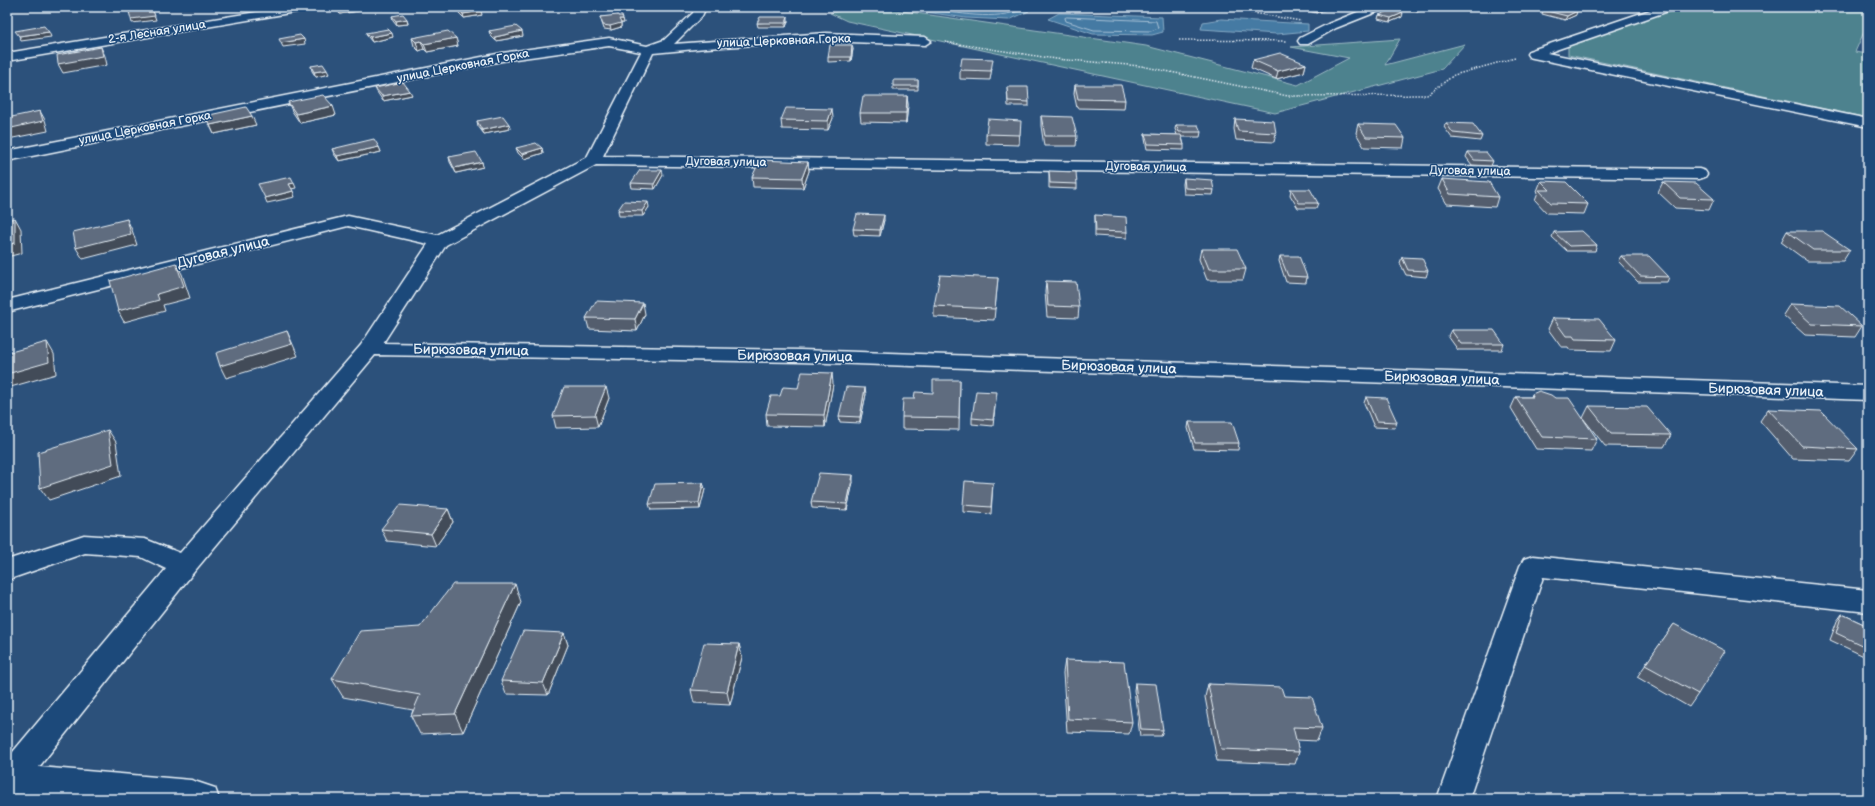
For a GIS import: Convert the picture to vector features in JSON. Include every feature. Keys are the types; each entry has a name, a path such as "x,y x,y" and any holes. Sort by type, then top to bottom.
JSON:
{"street":[{"name":"2-я Лесная улица","path":"7,57 307,7"},
{"path":"8,781 184,566 369,349 439,241 593,160 648,50 668,43 698,14 700,7"},
{"path":"1304,41 1332,26 1380,7"},
{"path":"1533,54 1670,7"},
{"name":"улица Церковная Горка","path":"7,156 502,57 609,42 648,50 706,44 826,37 925,41"},
{"path":"1533,54 1868,123"},
{"name":"Дуговая улица","path":"593,160 1699,174"},
{"name":"Дуговая улица","path":"7,306 348,220 439,241"},
{"name":"Бирюзовая улица","path":"369,349 808,356 1868,393"},
{"path":"7,570 84,544 145,548 184,566"},
{"path":"1452,799 1533,566 1868,601"},
{"path":"8,781 191,795 203,799"}],"path":[{"path":"1114,7 1140,11 1185,7"},
{"path":"1218,7 1332,26"},
{"path":"1179,40 1304,41"},
{"path":"925,41 962,44 1056,59 1141,66 1288,96 1427,95 1454,75 1533,54"}],"green space":[{"path":"859,7 874,7 1146,46 1298,85 1349,58 1291,47 1400,39 1385,65 1465,44 1442,69 1275,113 847,21 830,13"},
{"path":"1676,7 1868,7 1868,23 1855,52 1868,54 1868,118 1568,55 1568,46"}],"water":[{"path":"892,7 1019,7 1029,11 1009,20 966,18"},
{"path":"1059,13 1162,17 1163,32 1152,35 1093,34 1048,19"},
{"path":"1221,19 1308,24 1308,31 1277,34 1201,29 1203,22"}],"building":[{"path":"335,7 357,7 339,10"},
{"path":"477,7 481,11 463,14 458,9"},
{"path":"1552,7 1562,7 1577,11 1567,16 1543,10"},
{"path":"152,8 155,16 131,19 129,12"},
{"path":"1391,10 1403,13 1391,18 1379,15"},
{"path":"403,14 407,19 396,21 392,16"},
{"path":"622,16 623,19 619,19 621,23 610,26 603,25 600,17"},
{"path":"760,17 788,17 786,23 757,23"},
{"path":"44,26 49,32 19,36 15,31"},
{"path":"516,26 522,31 495,37 489,31"},
{"path":"388,29 392,33 370,37 366,33"},
{"path":"448,31 456,38 424,44 421,41 416,42 412,38"},
{"path":"300,35 304,39 281,43 279,39"},
{"path":"830,45 852,45 851,57 828,57"},
{"path":"101,47 103,56 58,64 57,55"},
{"path":"1280,53 1306,64 1278,71 1253,60"},
{"path":"962,58 993,59 991,71 960,70"},
{"path":"323,64 327,70 314,72 311,66"},
{"path":"893,80 918,80 918,86 893,86"},
{"path":"403,82 410,91 382,96 375,88"},
{"path":"1075,85 1121,85 1125,100 1078,99"},
{"path":"1007,87 1028,87 1029,102 1008,101"},
{"path":"323,95 333,106 296,114 288,102"},
{"path":"863,96 907,96 906,113 860,113"},
{"path":"246,107 252,116 210,125 205,116"},
{"path":"786,108 832,109 828,121 781,120"},
{"path":"40,111 43,121 7,129 7,118"},
{"path":"503,116 509,124 482,130 477,121"},
{"path":"1041,116 1072,117 1077,136 1045,136"},
{"path":"988,119 1021,121 1020,135 986,134"},
{"path":"1235,119 1274,121 1276,133 1238,131"},
{"path":"1446,123 1473,124 1482,136 1453,133"},
{"path":"1358,124 1396,125 1405,138 1366,137"},
{"path":"1176,125 1198,125 1201,132 1179,132"},
{"path":"1145,134 1181,135 1184,145 1148,144"},
{"path":"374,139 379,147 337,156 332,149"},
{"path":"536,143 542,148 522,154 516,148"},
{"path":"476,152 482,162 454,168 449,157"},
{"path":"1468,152 1486,152 1493,161 1474,160"},
{"path":"760,160 808,162 802,178 752,177"},
{"path":"640,170 662,170 654,184 631,183"},
{"path":"1049,171 1076,172 1077,184 1050,183"},
{"path":"291,177 294,183 289,184 293,191 265,198 258,184"},
{"path":"1184,178 1212,180 1214,190 1185,188"},
{"path":"1442,179 1489,182 1498,197 1450,194"},
{"path":"1541,181 1566,182 1588,204 1551,203 1539,190 1550,190"},
{"path":"1663,182 1696,183 1714,199 1680,198"},
{"path":"1291,189 1310,189 1318,203 1299,203"},
{"path":"624,201 648,202 642,211 618,210"},
{"path":"857,214 884,215 880,230 853,229"},
{"path":"1095,215 1126,217 1127,232 1096,231"},
{"path":"15,218 15,243 7,245 7,220"},
{"path":"127,219 131,234 76,248 73,232"},
{"path":"1582,231 1597,245 1569,246 1554,232"},
{"path":"1787,231 1822,231 1850,250 1813,250"},
{"path":"1201,249 1237,249 1246,269 1209,269"},
{"path":"1280,256 1299,256 1307,277 1288,276"},
{"path":"1621,256 1649,256 1669,277 1640,276"},
{"path":"1402,257 1422,258 1428,271 1408,270"},
{"path":"176,263 184,286 157,294 159,300 118,311 110,281"},
{"path":"940,275 998,278 995,309 934,306"},
{"path":"1046,281 1076,282 1079,307 1048,306"},
{"path":"596,301 643,303 635,319 586,318"},
{"path":"1790,304 1840,306 1862,326 1812,324"},
{"path":"1553,318 1599,319 1616,340 1575,339 1573,336 1566,336"},
{"path":"1451,330 1494,330 1504,344 1461,344"},
{"path":"287,331 292,344 220,366 216,353"},
{"path":"47,342 49,362 7,374 7,353"},
{"path":"802,372 832,373 824,415 766,414 771,396 780,396 783,387 798,388"},
{"path":"933,380 960,380 959,418 902,417 903,399 914,399 915,392 933,393"},
{"path":"564,387 606,387 595,415 553,416"},
{"path":"846,387 865,388 860,417 839,416"},
{"path":"976,391 997,392 993,420 972,418"},
{"path":"1539,391 1555,398 1569,398 1597,439 1542,437 1516,397 1533,397 1532,394"},
{"path":"1366,397 1386,398 1397,422 1376,421"},
{"path":"1589,406 1647,407 1671,435 1611,434"},
{"path":"1768,409 1821,411 1858,449 1802,446"},
{"path":"1189,422 1232,422 1239,443 1195,443"},
{"path":"108,430 113,464 40,488 38,452"},
{"path":"819,473 853,475 847,504 811,502"},
{"path":"965,481 993,483 991,507 963,505"},
{"path":"703,483 699,503 649,504 655,484"},
{"path":"400,505 448,509 431,534 381,529"},
{"path":"453,584 515,584 455,714 411,716 420,695 332,679 360,631 420,627"},
{"path":"1842,614 1868,626 1868,648 1836,633"},
{"path":"1674,624 1725,651 1698,694 1645,665"},
{"path":"523,631 564,633 543,683 501,681"},
{"path":"704,643 739,644 727,692 691,690"},
{"path":"1065,660 1124,662 1132,722 1068,719"},
{"path":"1135,683 1156,684 1163,730 1141,729"},
{"path":"1208,684 1281,687 1284,696 1312,697 1322,728 1293,727 1299,752 1221,749"},
{"path":"1701,795 1707,799 1698,799"}]}
